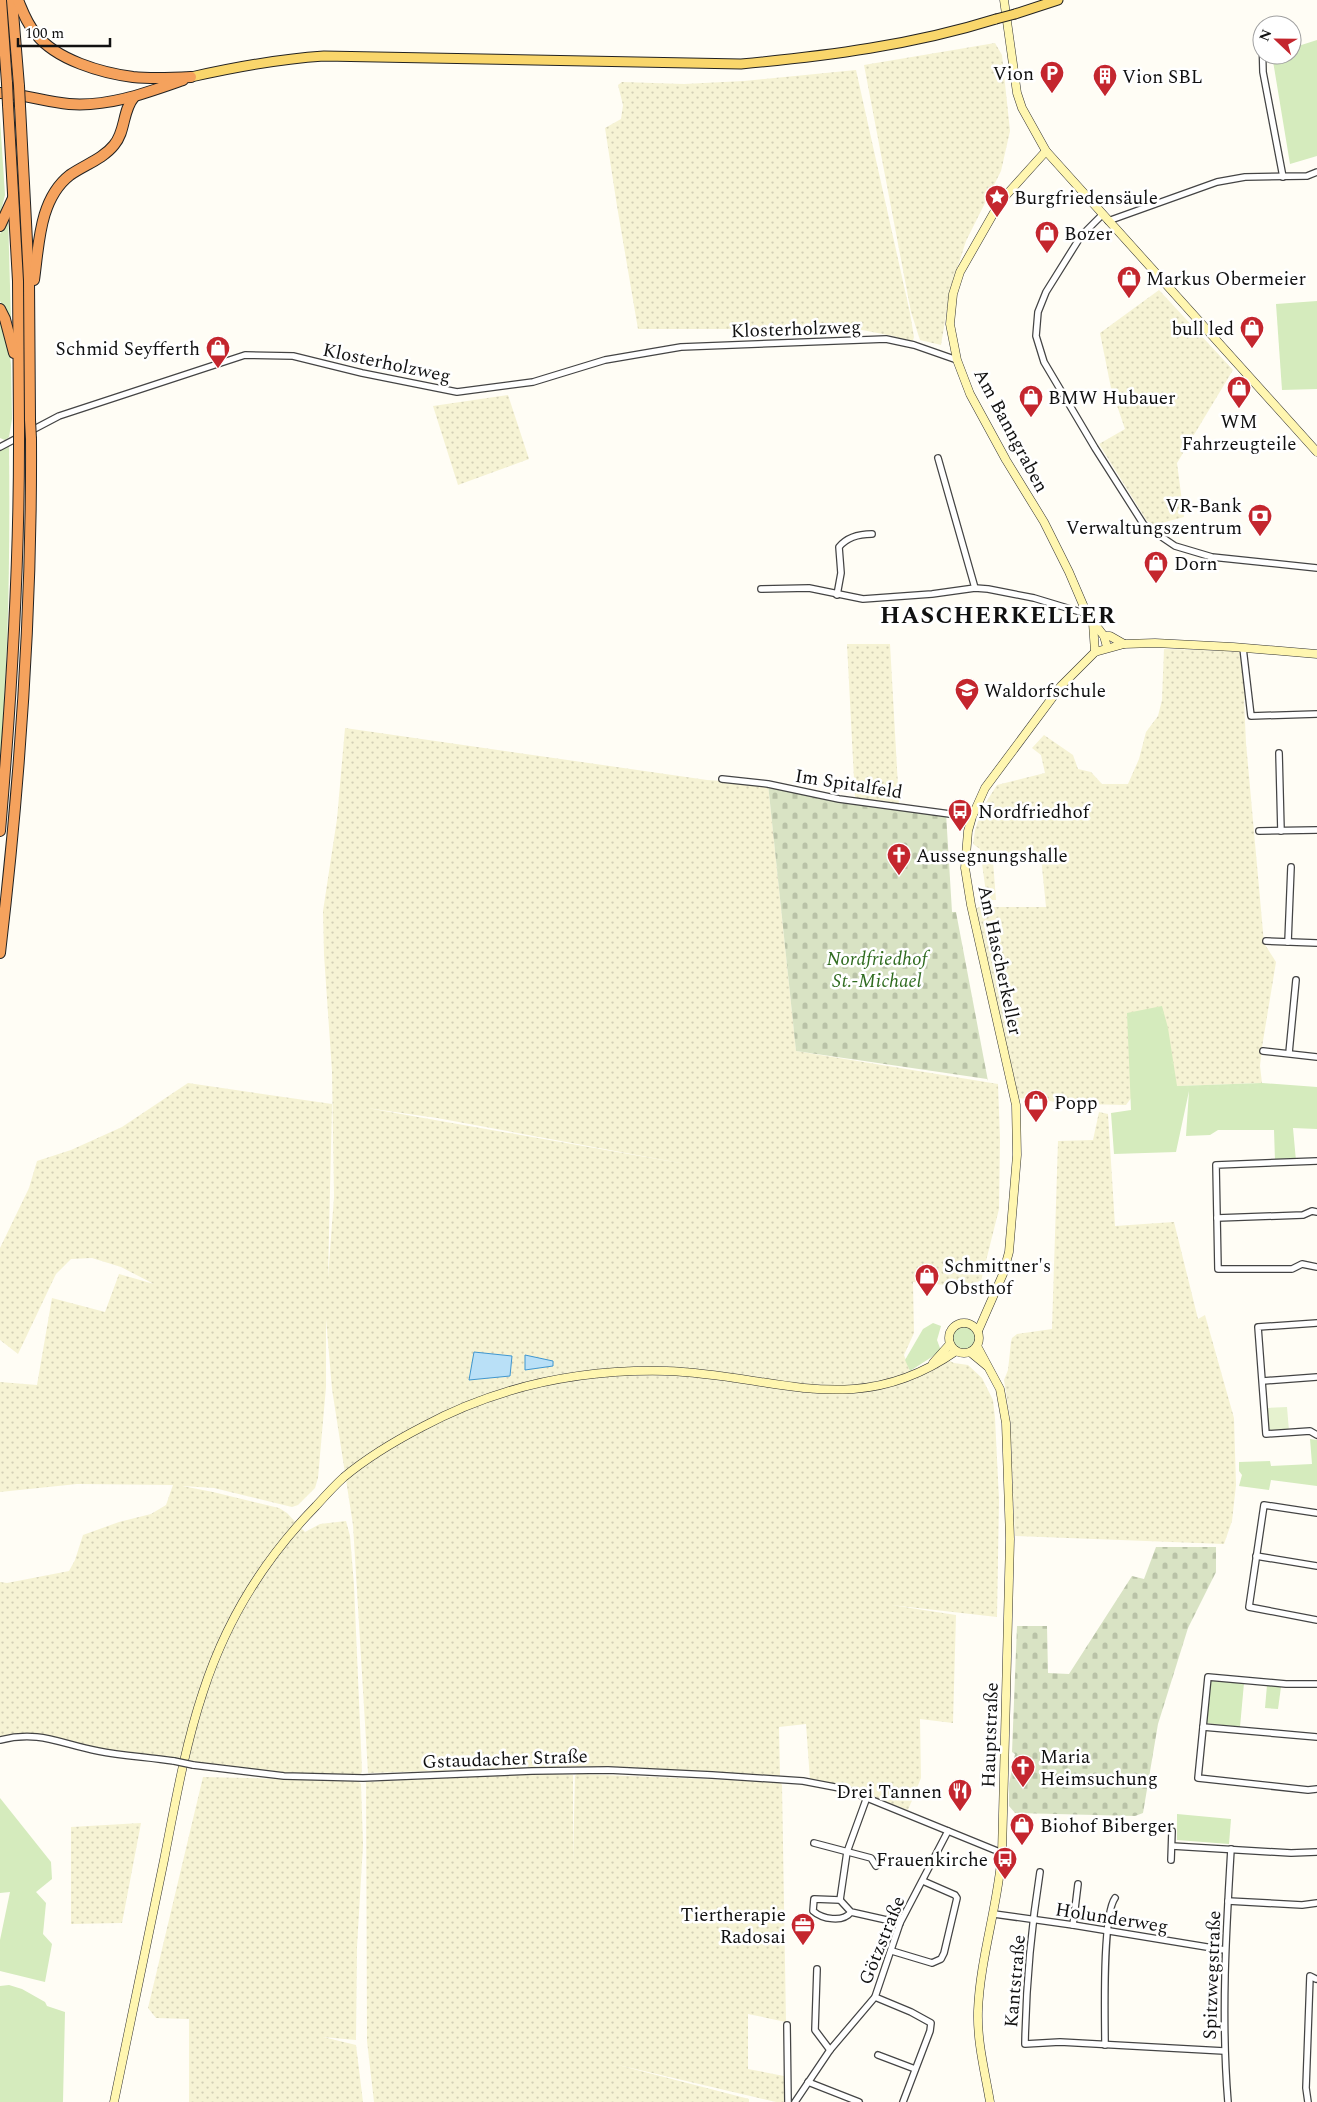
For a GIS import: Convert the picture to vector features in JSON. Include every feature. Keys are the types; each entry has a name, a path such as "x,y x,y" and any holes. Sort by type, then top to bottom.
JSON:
{"highway":[{"path":"0,831 9,720 17,563 19,446 18,281 1,0"},
{"path":"0,953 21,728 29,562 30,308 26,194 12,0"},
{"path":"18,0 26,19 36,35 52,50 73,60 132,77 191,77"},
{"path":"0,93 71,104 102,103 134,97 191,77"},
{"path":"30,308 48,202 63,181 103,156 115,144 120,135 127,106 134,97"},
{"path":"0,226 14,194"},
{"path":"0,309 11,338 19,383"}],"main road":[{"path":"1004,0 1016,93 1022,108 1046,151 1317,452"},
{"path":"191,77 235,67 324,56 741,64 808,57 921,40 1058,0"},
{"name":"Am Banngraben","path":"1046,151 1000,202 960,272 953,294 950,324 957,360 970,394 1006,460 1044,522 1087,614 1104,636 1107,647"},
{"path":"1092,621 1095,652"},
{"name":"Am Banngraben","path":"1104,636 1110,636 1124,644"},
{"name":"Am Hascherkeller","path":"978,1330 1007,1262 1013,1217 1017,1155 1016,1105 967,886 965,852 972,817 985,788 1061,686 1095,652 1107,647 1124,644 1155,643 1317,654"},
{"path":"971,1324 987,1308"},
{"path":"960,1323 971,1324 978,1330 980,1338 977,1346 970,1352 956,1351 950,1344 949,1336 953,1327 960,1323"},
{"path":"932,1364 950,1344"},
{"name":"Hauptstraße","path":"977,1346 1000,1389 1005,1409 1010,1532 1002,1853 994,1914 982,1974 978,2013 980,2049 990,2102"},
{"path":"114,2102 182,1770 196,1713 210,1670 241,1601 275,1552 295,1527 344,1477 390,1444 438,1418 503,1392 547,1380 580,1374 615,1371 674,1371 804,1389 867,1388 882,1385 941,1362 956,1351"},
{"name":"Hauptstraße","path":"970,1352 990,1369"}],"street":[{"path":"1263,65 1283,177"},
{"path":"1317,172 1307,176 1245,177 1217,182 1105,218 1081,236 1046,292 1038,312 1036,336 1044,362 1144,526 1175,546 1212,557 1317,568"},
{"name":"Klosterholzweg","path":"0,447 58,416 245,355 293,356 362,373 457,392 533,382 605,360 681,348 886,339 914,345 957,360"},
{"path":"938,458 975,588"},
{"path":"837,595 841,573 839,547 861,534 872,534"},
{"path":"761,589 809,588 863,599 975,588 1034,598 1087,614"},
{"path":"1243,648 1251,716 1317,714"},
{"path":"1279,753 1281,831"},
{"name":"Im Spitalfeld","path":"722,779 768,784 839,799 972,817"},
{"path":"1259,830 1317,830"},
{"path":"1288,942 1291,867"},
{"path":"1266,941 1317,943"},
{"path":"1289,1053 1296,980"},
{"path":"1262,1051 1317,1057"},
{"path":"1317,1161 1216,1165 1218,1269 1292,1269 1302,1264 1317,1267"},
{"path":"1217,1218 1303,1215 1312,1211 1317,1212"},
{"path":"1317,1323 1258,1327 1266,1434 1310,1431 1317,1435"},
{"path":"1262,1381 1317,1377"},
{"path":"1317,1513 1264,1505 1249,1608 1317,1620"},
{"path":"1256,1556 1317,1566"},
{"path":"1317,1684 1300,1682 1286,1684 1208,1677 1198,1778 1308,1790 1317,1789"},
{"path":"1203,1727 1317,1737"},
{"name":"Gstaudacher Straße","path":"0,1740 25,1735 40,1736 96,1751 284,1776 363,1778 574,1770 712,1775 818,1783 834,1786 867,1797 1002,1853"},
{"path":"840,1900 847,1852 867,1797"},
{"name":"Götzstraße","path":"795,2102 830,2050 875,1997 900,1924 948,1831"},
{"path":"1172,1831 1172,1860"},
{"path":"814,1844 871,1858 876,1866"},
{"path":"1172,1846 1291,1853 1317,1852"},
{"name":"Spitzwegstraße","path":"1228,2102 1224,2050 1225,1950 1230,1849"},
{"name":"Kantstraße","path":"1040,1872 1033,1913 1034,1920 1027,1974 1024,2044 1060,2042 1105,2045"},
{"path":"892,1951 932,1963 941,1959 944,1953 957,1898 955,1895 923,1881"},
{"path":"1073,1925 1078,1884"},
{"path":"1115,1898 1111,1904 1108,1931 1105,2045 1224,2050"},
{"path":"851,1912 846,1918 817,1915 812,1911 814,1899 840,1900 851,1912 900,1924"},
{"path":"1228,1901 1302,1905 1317,1903"},
{"name":"Holunderweg","path":"994,1914 1225,1950"},
{"path":"816,1969 815,2030 830,2050"},
{"path":"1308,2102 1306,2088 1310,1976 1316,1979"},
{"path":"875,1997 911,2012 930,2023 930,2031 903,2102"},
{"path":"787,2025 788,2102"},
{"path":"878,2055 915,2069"},
{"path":"808,2082 859,2102"}],"shaded area":[{"path":"995,43 1002,55 1010,131 1001,171 966,241 950,291 941,345 920,340 911,312 864,65"},
{"path":"856,70 910,313 914,337 912,343 893,336 857,329 638,329 605,128 621,119 623,105 618,85 622,82 684,84 744,81"},
{"path":"1159,290 1233,370 1177,463 1184,517 1154,525 1147,521 1099,444 1125,429 1111,388 1100,333"},
{"path":"508,395 529,459 458,485 433,406"},
{"path":"847,644 890,644 899,804 855,798"},
{"path":"1164,649 1238,651 1241,656 1247,699 1244,700 1246,743 1264,943 1276,962 1262,1047 1260,1066 1262,1083 1177,1086 1137,1090 1126,1105 1080,1104 1018,1098 976,909 979,907 1046,907 1041,857 993,861 996,900 987,900 980,849 973,844 975,830 983,807 997,785 1045,773 1041,755 1032,748 1044,735 1073,755 1078,769 1091,772 1102,784 1128,784 1139,759 1146,732 1158,716 1162,700"},
{"path":"345,728 707,780 768,784 796,1051 998,1084 1000,1139 999,1209 981,1281 956,1286 913,1282 914,1333 904,1355 913,1379 948,1360 968,1365 982,1378 993,1400 999,1500 997,1617 891,1605 956,1615 953,1723 920,1719 921,1778 908,1810 839,1785 810,1780 806,1724 779,1727 780,1776 532,1768 368,1773 353,1525 332,1389 326,1319 326,1387 318,1478 315,1488 298,1505 292,1507 214,1488 182,1486 279,1508 287,1513 305,1532 320,1524 346,1521 350,1536 354,1585 362,1771 360,1775 284,1776 114,1754 40,1736 0,1740 0,1582 7,1583 69,1571 75,1560 83,1535 119,1522 151,1514 166,1505 173,1485 77,1484 0,1492 0,1382 37,1385 52,1298 105,1312 119,1274 154,1284 121,1267 92,1258 71,1259 56,1274 18,1354 0,1340 0,1248 29,1188 37,1161 71,1150 122,1127 188,1083 332,1104 328,1278 334,1197 332,1071 323,911 337,819","holes":["367,1108 437,1118 691,1165"]},
{"path":"1099,1112 1108,1114 1115,1226 1174,1222 1198,1319 1205,1315 1234,1418 1236,1485 1232,1521 1224,1544 1015,1536 1010,1418 1004,1380 1008,1370 1011,1342 1012,1338 1017,1334 1052,1329 1058,1141 1093,1140"},
{"path":"533,1773 573,1775 573,1862 575,1776 577,1774 780,1782 782,1785 786,2022 748,2014 748,2069 784,2076 784,2102 776,2102 614,2064 749,2099 749,2102 374,2102 367,2041 366,1782"},
{"path":"203,1777 358,1781 361,1784 363,1845 357,1947 356,2040 323,2037 356,2045 363,2102 189,2102 189,2019 156,2018 148,2008"},
{"path":"141,1823 122,1923 71,1924 71,1827"}],"green space":[{"path":"1317,40 1317,156 1290,164 1274,65 1302,65 1302,45"},
{"path":"0,119 5,195 0,215"},
{"path":"8,217 11,321 0,301 0,234"},
{"path":"1317,301 1317,389 1282,390 1276,304"},
{"path":"0,316 9,345 11,365 12,419 9,437 5,440 0,438"},
{"path":"9,444 8,602 0,762 0,449"},
{"name":"Nordfriedhof St.-Michael","path":"768,784 818,794 946,813 952,912 956,912 988,1081 987,1079 796,1051"},
{"path":"1162,1006 1168,1028 1177,1086 1262,1083 1317,1087 1317,1129 1293,1128 1296,1161 1275,1161 1274,1130 1218,1130 1210,1135 1186,1136 1189,1091 1176,1152 1114,1154 1111,1113 1131,1110 1127,1013"},
{"path":"933,1323 941,1326 937,1340 941,1351 910,1371 905,1360 923,1329"},
{"path":"965,1324 974,1328 978,1337 974,1346 965,1350 956,1346 952,1337 956,1328"},
{"path":"1287,1407 1289,1431 1269,1430 1266,1408"},
{"path":"1310,1439 1317,1440 1317,1486 1271,1480 1269,1490 1239,1486 1242,1475 1239,1471 1239,1462 1270,1461 1271,1466 1312,1464"},
{"path":"1156,1547 1216,1547 1216,1572 1188,1628 1158,1724 1143,1813 1135,1816 1015,1813 1009,1806 1009,1784 1015,1754 1012,1752 1017,1626 1047,1626 1048,1673 1069,1674 1132,1576 1144,1579"},
{"path":"1212,1679 1244,1683 1240,1727 1206,1723 1210,1682"},
{"path":"1267,1685 1281,1687 1278,1709 1265,1708"},
{"path":"0,1798 51,1862 52,1879 36,1892 46,1903 43,1934 52,1944 45,1982 0,1971 0,1940 10,1892 0,1893"},
{"path":"1177,1814 1231,1819 1229,1844 1177,1840"},
{"path":"9,1985 22,1989 45,2002 47,2006 65,2012 63,2102 0,2102 0,1986"}],"water":[{"path":"474,1352 512,1356 510,1376 469,1380"},
{"path":"525,1355 553,1361 553,1366 525,1370"}],"place":[{"name":"Vion","path":"1052,94"},
{"name":"Vion SBL","path":"1105,97"},
{"name":"Burgfriedensäule","path":"997,218"},
{"name":"Bozer","path":"1047,254"},
{"name":"Markus Obermeier","path":"1129,299"},
{"name":"bull led","path":"1252,349"},
{"name":"Schmid Seyfferth","path":"218,369"},
{"name":"WM Fahrzeugteile","path":"1239,409"},
{"name":"BMW Hubauer","path":"1031,418"},
{"name":"VR-Bank Verwaltungszentrum","path":"1260,537"},
{"name":"Dorn","path":"1156,584"},
{"name":"Waldorfschule","path":"967,711"},
{"name":"Nordfriedhof","path":"960,832"},
{"name":"Aussegnungshalle","path":"899,876"},
{"name":"Popp","path":"1036,1123"},
{"name":"Schmittner's Obsthof","path":"927,1297"},
{"name":"Maria Heimsuchung","path":"1023,1788"},
{"name":"Drei Tannen","path":"960,1812"},
{"name":"Biohof Biberger","path":"1022,1846"},
{"name":"Frauenkirche","path":"1005,1880"},
{"name":"Tiertherapie Radosai","path":"803,1946"}],"district":[{"name":"HASCHERKELLER","path":"998,615"}]}
